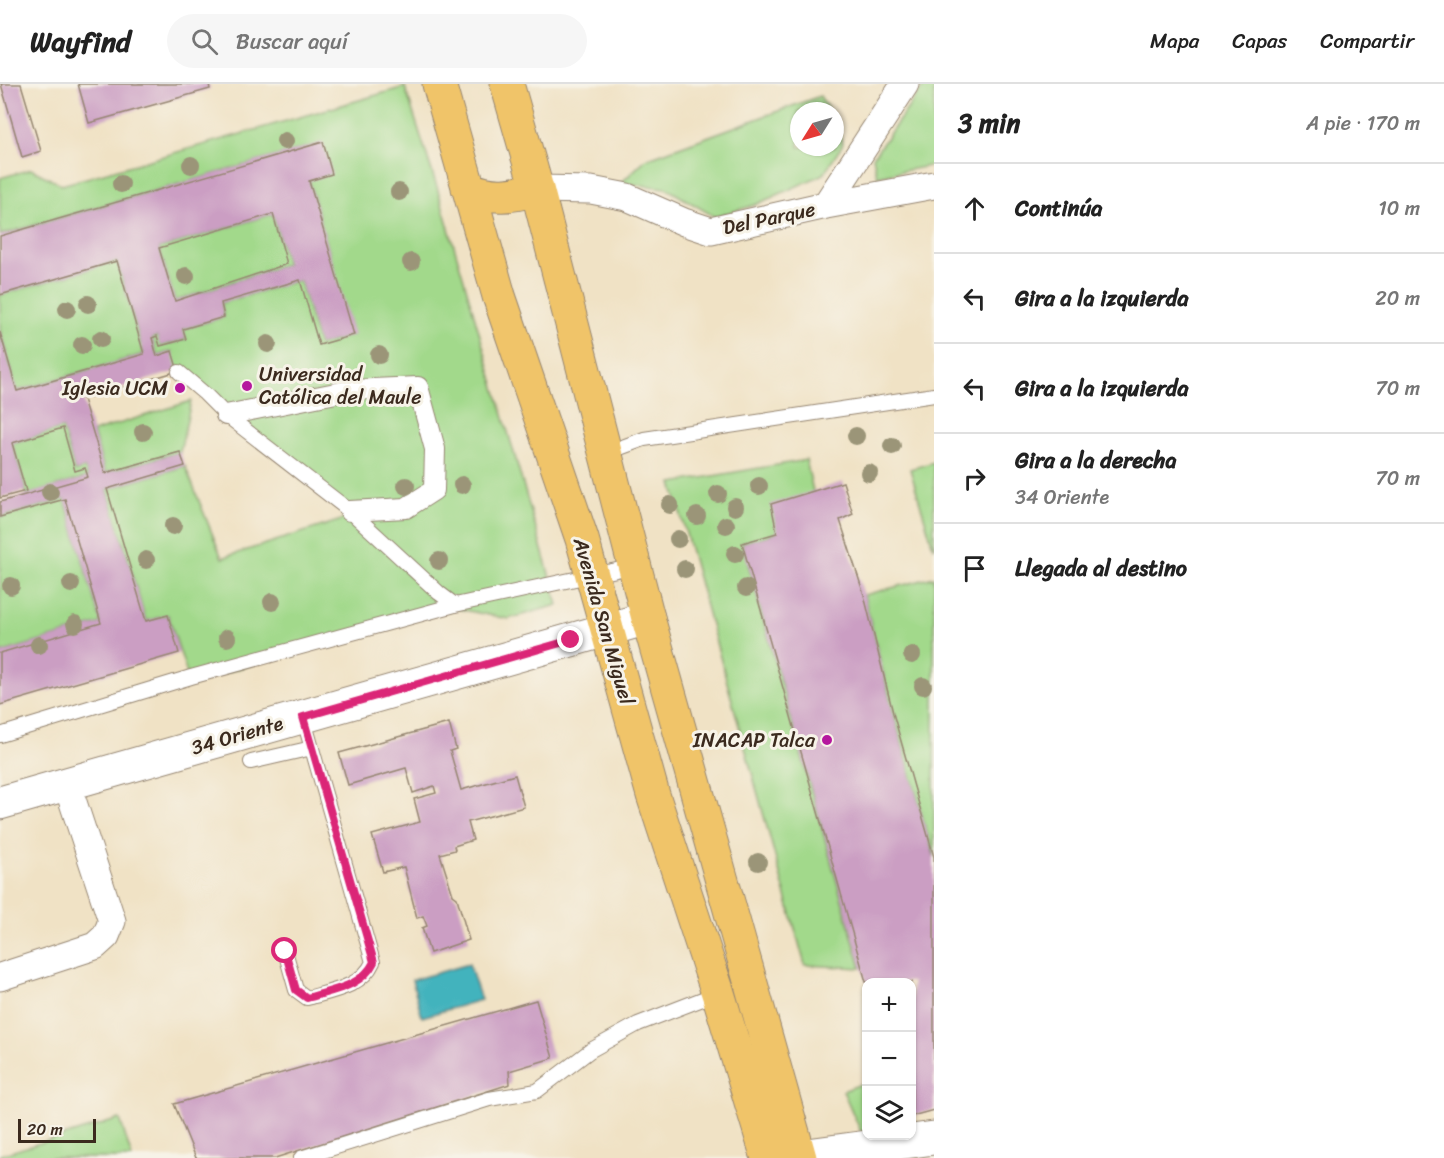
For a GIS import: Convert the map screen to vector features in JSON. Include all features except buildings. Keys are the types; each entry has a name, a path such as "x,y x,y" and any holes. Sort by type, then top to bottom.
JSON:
{"highway":[{"name":"Avenida San Miguel","path":"440,84 499,296 592,575 653,795 718,993 789,1158"},
{"path":"507,84 537,189 789,1158"},
{"path":"468,188 492,196 505,196 537,189"}],"street":[{"path":"825,206 905,84"},
{"name":"Del Parque","path":"537,189 591,190 627,197 711,231 934,185"},
{"path":"226,415 351,390 418,387 435,449 434,490 406,508 350,511"},
{"name":"34 Oriente","path":"0,803 648,618"},
{"path":"0,977 95,946 106,936 112,921 67,783"},
{"path":"789,1158 934,1138"}],"lane":[{"path":"179,372 206,394 226,415 350,511 455,605"},
{"path":"606,453 644,439 934,395"},
{"path":"0,735 191,677 455,605 634,566"},
{"path":"285,951 296,990 307,998 358,982 374,962 303,717"},
{"path":"251,762 312,748"},
{"path":"301,1158 489,1099 537,1091 591,1050 638,1024 718,993"}],"green space":[{"path":"925,84 934,84 934,165 877,176 873,157"},
{"path":"405,87 437,187 558,605 508,619 454,608 400,566 429,596 446,606 190,683 168,615 146,621 107,489 185,466 222,558 348,518 227,412 175,372 172,351 157,356 152,338 157,336 161,346 186,339 183,329 224,317 221,303 300,280 319,345 353,335 309,181 322,143 0,235 0,178 31,169 62,185"},
{"path":"820,96 824,102 803,102"},
{"path":"790,107 790,156 835,156 824,174 755,205 715,217 666,188 621,183 646,159"},
{"path":"273,214 287,264 175,301 159,248"},
{"path":"117,261 144,354 17,391 0,330 0,295"},
{"path":"191,401 180,452 105,473 93,432"},
{"path":"63,428 75,471 85,468 88,477 27,495 12,443"},
{"path":"806,460 813,491 777,533 742,543 861,968 805,965 672,483"},
{"path":"934,462 934,546 933,547 910,469"},
{"path":"65,499 101,623 0,653 0,517"},
{"path":"934,577 934,857 893,713 864,595"},
{"path":"862,1084 862,1132 861,1132 843,1091"},
{"path":"120,1119 132,1158 0,1158 0,1155"}],"water":[{"path":"469,964 481,1000 422,1017 412,980"}],"place":[{"name":"Universidad Católica del Maule","path":"247,386"},
{"name":"Iglesia UCM","path":"180,388"},
{"name":"INACAP Talca","path":"827,740"}],"route":[{"path":"285,951 296,990 307,998 358,982 374,962 303,717 571,640"}]}
